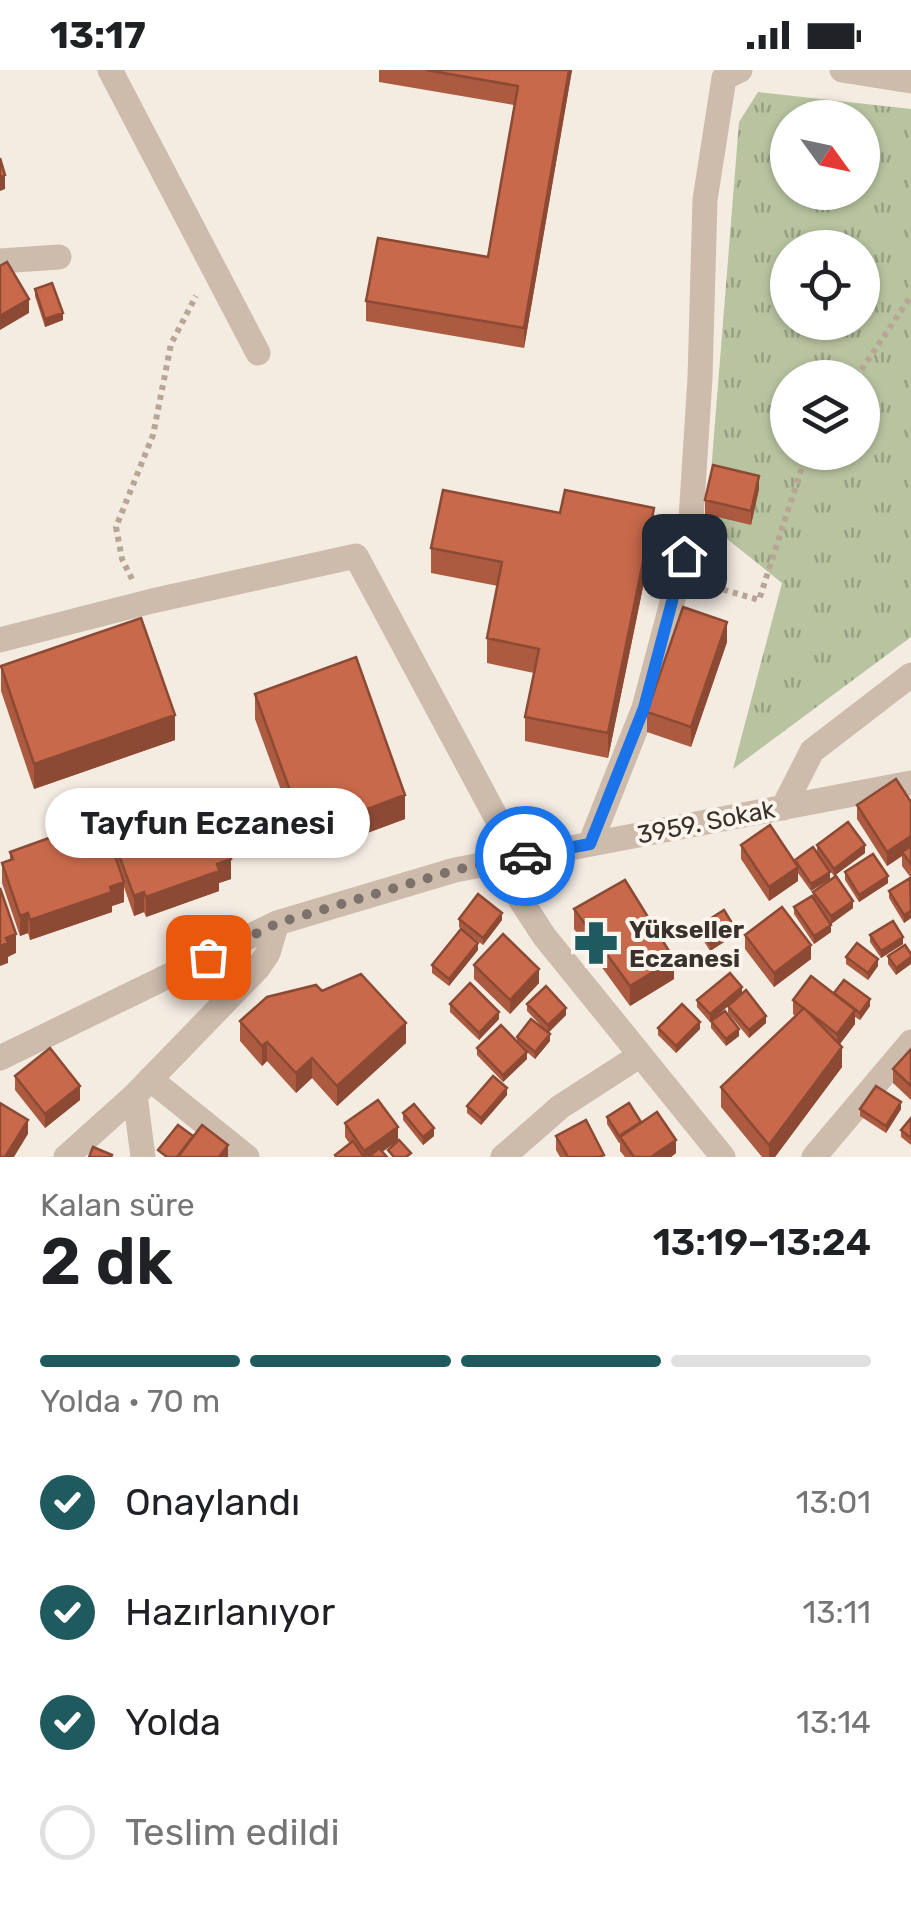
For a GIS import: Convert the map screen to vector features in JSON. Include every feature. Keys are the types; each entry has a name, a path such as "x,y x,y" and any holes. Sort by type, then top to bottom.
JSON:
{"street":[{"path":"110,70 258,353"},
{"path":"590,844 644,708 690,535 705,200 724,78 740,70"},
{"path":"842,70 911,81"},
{"path":"0,262 60,257"},
{"path":"0,640 152,601 356,556 544,936 723,1157"},
{"path":"783,808 812,752 911,675"},
{"name":"3959. Sokak","path":"0,1058 278,923 455,870 911,783"},
{"path":"66,1157 143,1087 258,968 268,953 278,923"},
{"path":"814,1157 911,1042"},
{"path":"503,1157 560,1106 638,1056"},
{"path":"143,1087 143,1157"},
{"path":"143,1087 247,1157"}],"path":[{"path":"152,601 133,580 122,559 116,527 153,435 171,344 186,310 217,272"},
{"path":"868,360 911,296"},
{"path":"679,576 759,600 801,470"}],"green space":[{"path":"758,92 830,100 770,100 770,210 880,210 880,106 911,109 911,637 733,769 782,583 707,523 739,122"}],"building":[{"path":"426,70 569,70 524,328 366,301 378,238 488,257 518,86"},
{"path":"7,262 29,299 0,316 0,266"},
{"path":"52,283 63,313 45,319 35,289"},
{"path":"713,465 759,476 751,511 705,500"},
{"path":"443,490 560,513 565,490 654,508 608,733 525,717 539,649 487,638 502,562 431,548"},
{"path":"683,607 727,622 691,727 647,712"},
{"path":"141,618 175,715 34,764 1,666"},
{"path":"356,657 405,795 305,832 255,694"},
{"path":"896,779 911,802 911,836 887,852 857,805"},
{"path":"212,808 231,859 217,864 219,871 146,897 144,892 134,896 114,842 126,838 124,830 181,809 184,818"},
{"path":"848,822 865,845 834,869 817,845"},
{"path":"770,825 798,867 769,887 741,845"},
{"path":"106,830 124,882 110,887 112,892 30,920 28,913 20,916 2,863 13,859 10,852 63,833 66,844"},
{"path":"911,846 911,864 902,852"},
{"path":"813,847 830,872 811,884 795,860"},
{"path":"873,854 888,876 859,895 845,872"},
{"path":"836,876 853,901 831,916 813,892"},
{"path":"910,878 911,911 904,915 889,891"},
{"path":"625,880 674,959 630,986 574,909"},
{"path":"0,888 16,934 0,946"},
{"path":"478,894 502,913 483,938 459,919"},
{"path":"812,896 831,925 814,936 794,907"},
{"path":"782,907 811,945 774,973 745,935"},
{"path":"724,910 735,928 710,944 699,926"},
{"path":"893,921 903,937 881,951 870,935"},
{"path":"461,929 478,943 449,979 432,965"},
{"path":"503,934 539,969 510,1000 474,965"},
{"path":"857,943 878,959 868,973 846,957"},
{"path":"905,945 911,957 896,968 888,956"},
{"path":"730,973 742,987 710,1014 697,1000"},
{"path":"361,974 406,1023 337,1086 312,1058 296,1073 267,1042 262,1046 240,1021 267,997 316,985 322,991"},
{"path":"811,976 855,1010 837,1034 793,1000"},
{"path":"844,980 870,999 860,1013 834,993"},
{"path":"470,983 499,1012 479,1033 450,1004"},
{"path":"546,986 566,1008 548,1025 527,1004"},
{"path":"746,990 766,1016 749,1030 728,1006"},
{"path":"682,1004 700,1022 676,1046 658,1028"},
{"path":"804,1008 842,1047 769,1145 721,1087"},
{"path":"725,1011 739,1029 726,1039 711,1021"},
{"path":"531,1019 550,1034 535,1052 517,1037"},
{"path":"501,1025 527,1052 503,1075 477,1048"},
{"path":"50,1048 80,1086 45,1114 15,1076"},
{"path":"911,1049 911,1086 893,1069"},
{"path":"493,1076 507,1088 481,1118 467,1106"},
{"path":"876,1086 901,1102 886,1126 860,1109"},
{"path":"378,1100 398,1127 364,1151 345,1123"},
{"path":"0,1103 28,1120 5,1157 0,1157"},
{"path":"629,1103 641,1122 619,1136 607,1117"},
{"path":"414,1104 434,1128 423,1137 403,1113"},
{"path":"657,1112 676,1140 651,1157 634,1157 620,1137"},
{"path":"911,1118 911,1138 901,1130"},
{"path":"586,1120 604,1155 568,1157 556,1136"},
{"path":"178,1125 193,1136 177,1157 167,1157 158,1150"},
{"path":"202,1125 228,1145 219,1157 178,1157"},
{"path":"399,1140 411,1153 406,1157 394,1157 388,1150"},
{"path":"353,1141 364,1157 336,1157 335,1155"},
{"path":"93,1147 112,1155 89,1157"},
{"path":"379,1148 387,1157 369,1157"}],"way so far":[{"path":"208,957 278,923 455,870 525,856"}],"place":[{"name":"Yükseller Eczanesi","path":"596,943"},
{"name":"Tayfun Eczanesi","path":"208,957"}],"route":[{"path":"525,856 590,844 644,708 684,556"}]}
